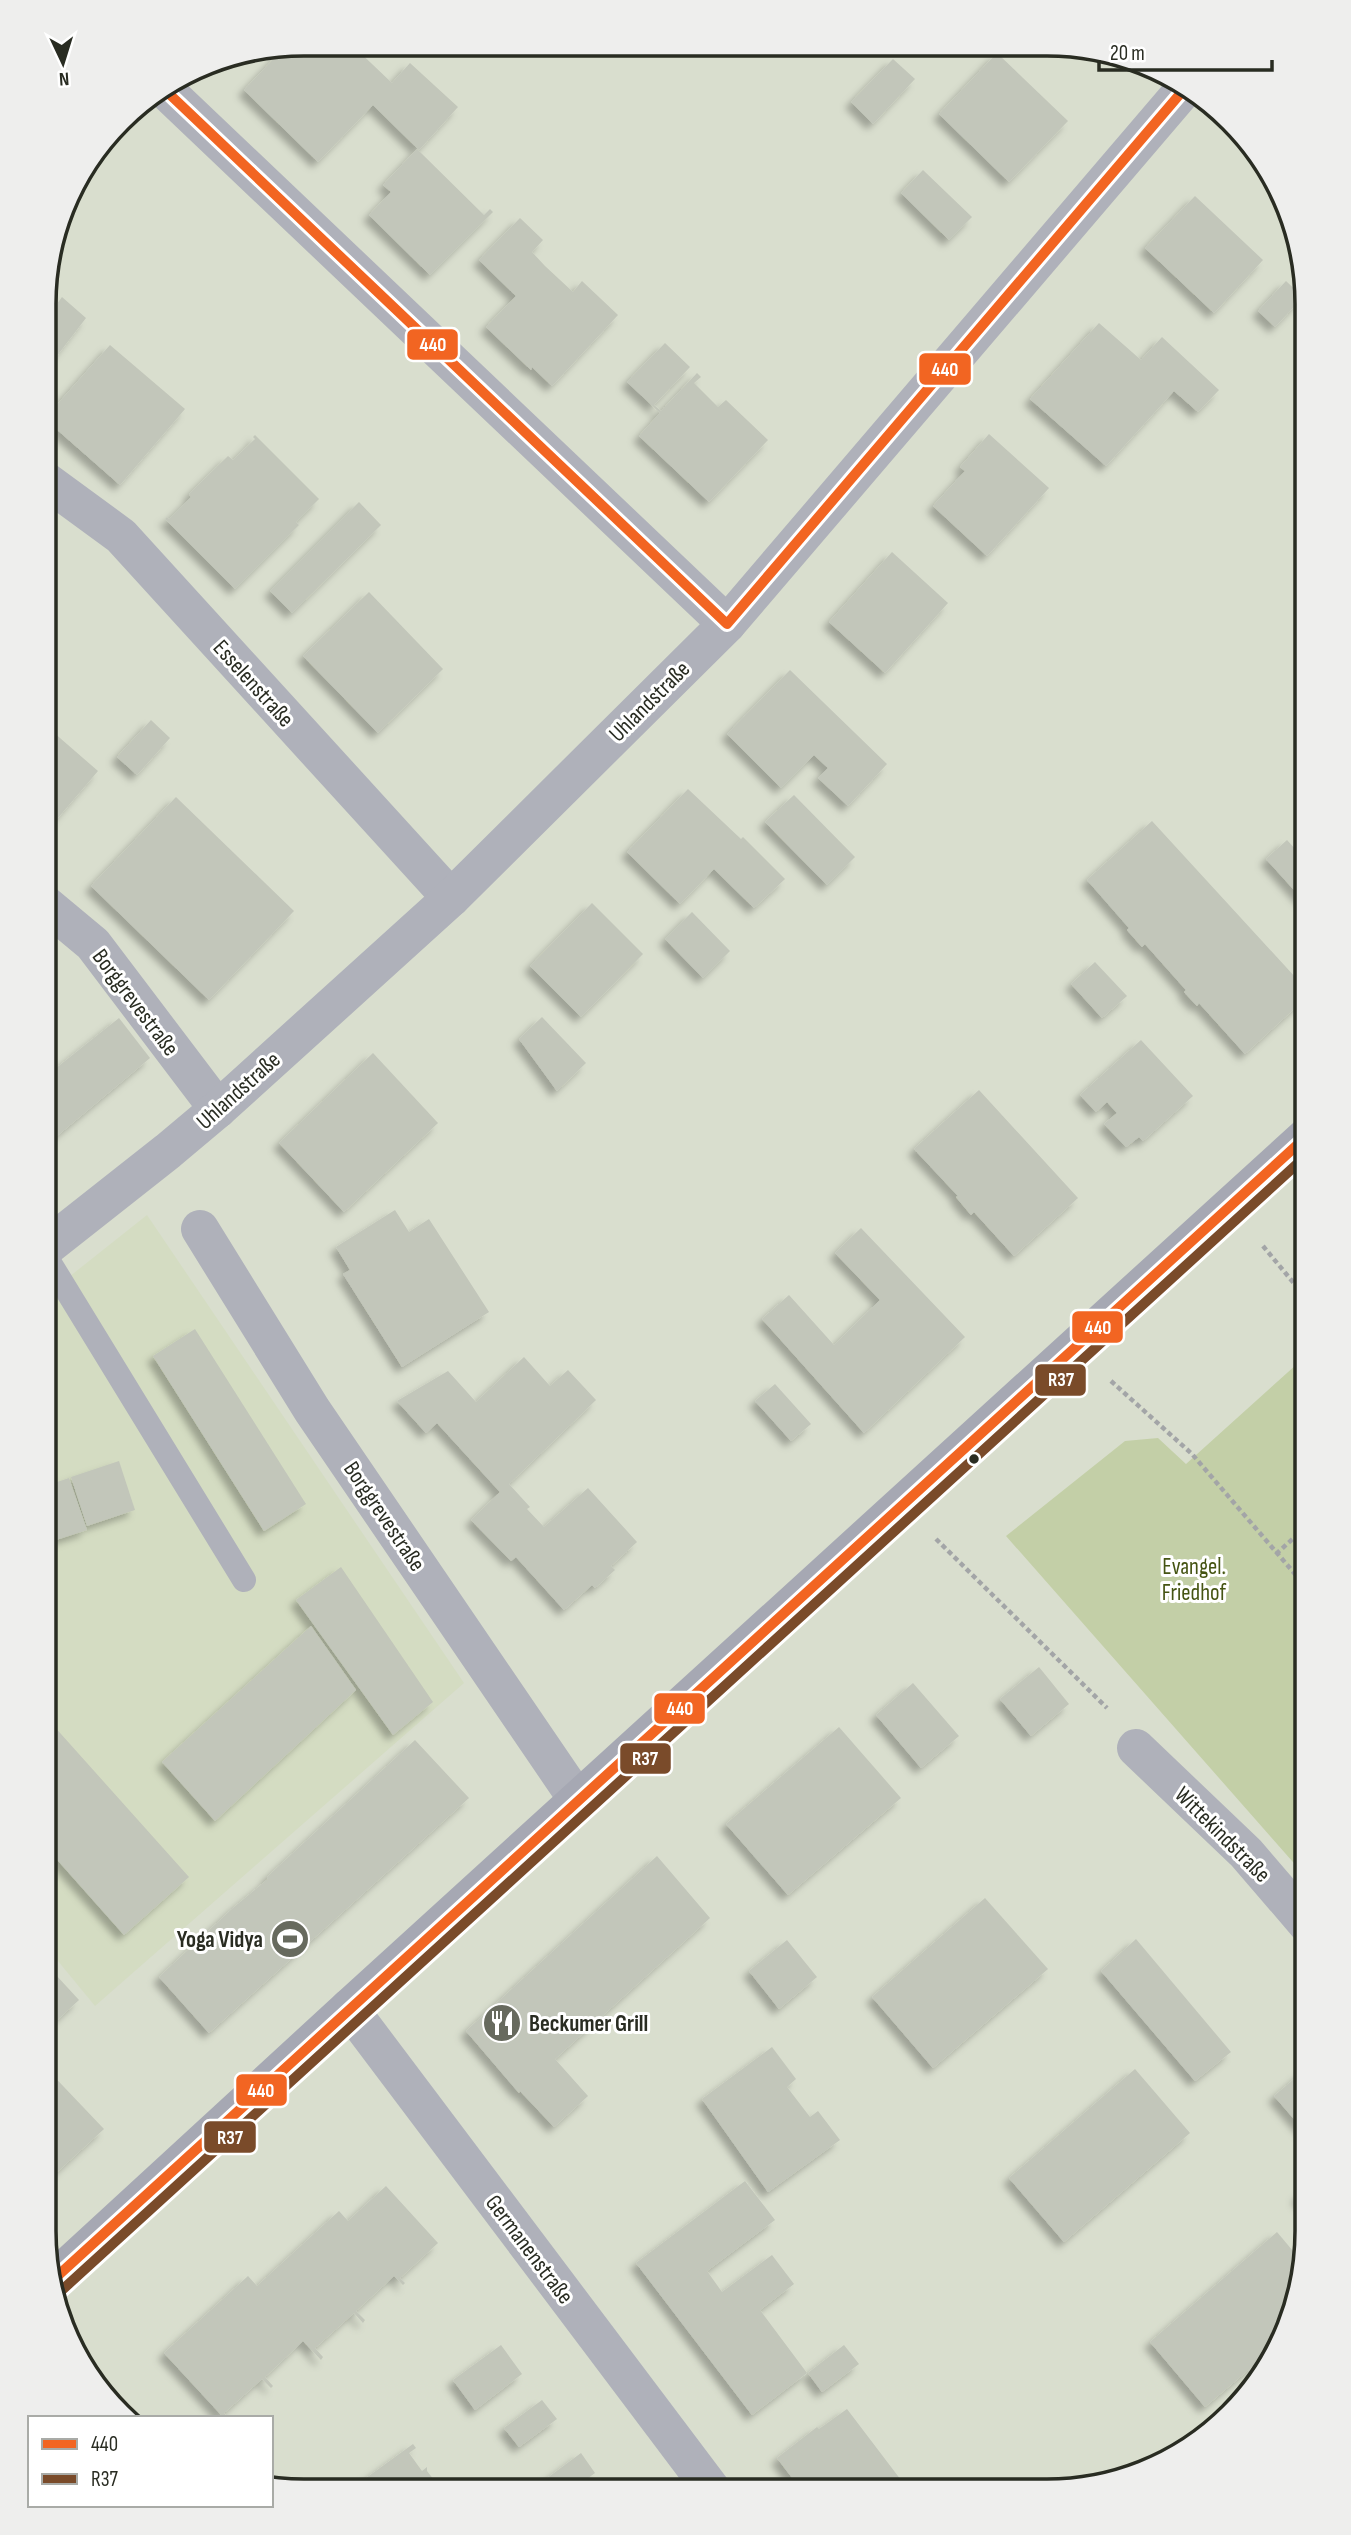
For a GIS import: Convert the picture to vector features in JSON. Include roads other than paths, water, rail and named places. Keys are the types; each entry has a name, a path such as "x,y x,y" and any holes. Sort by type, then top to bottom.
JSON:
{"main road":[{"path":"60,2274 577,1799 1295,1147"}],"street":[{"name":"Uhlandstraße","path":"56,1239 218,1109 451,898 727,624 1179,94"},
{"path":"170,95 727,624"},
{"name":"Esselenstraße","path":"56,488 121,536 451,898"},
{"name":"Borggrevestraße","path":"56,913 93,944 218,1109"},
{"name":"Borggrevestraße","path":"200,1229 312,1410 577,1799"},
{"name":"Wittekindstraße","path":"1136,1748 1246,1853 1295,1910"},
{"name":"Germanenstraße","path":"349,2008 704,2479"}],"lane":[{"path":"56,1273 244,1580"}],"place":[{"name":"Yoga Vidya","path":"290,1939"},
{"name":"Beckumer Grill","path":"502,2023"}],"park label":[{"name":"Evangel. Friedhof","path":"1194,1579"}]}
